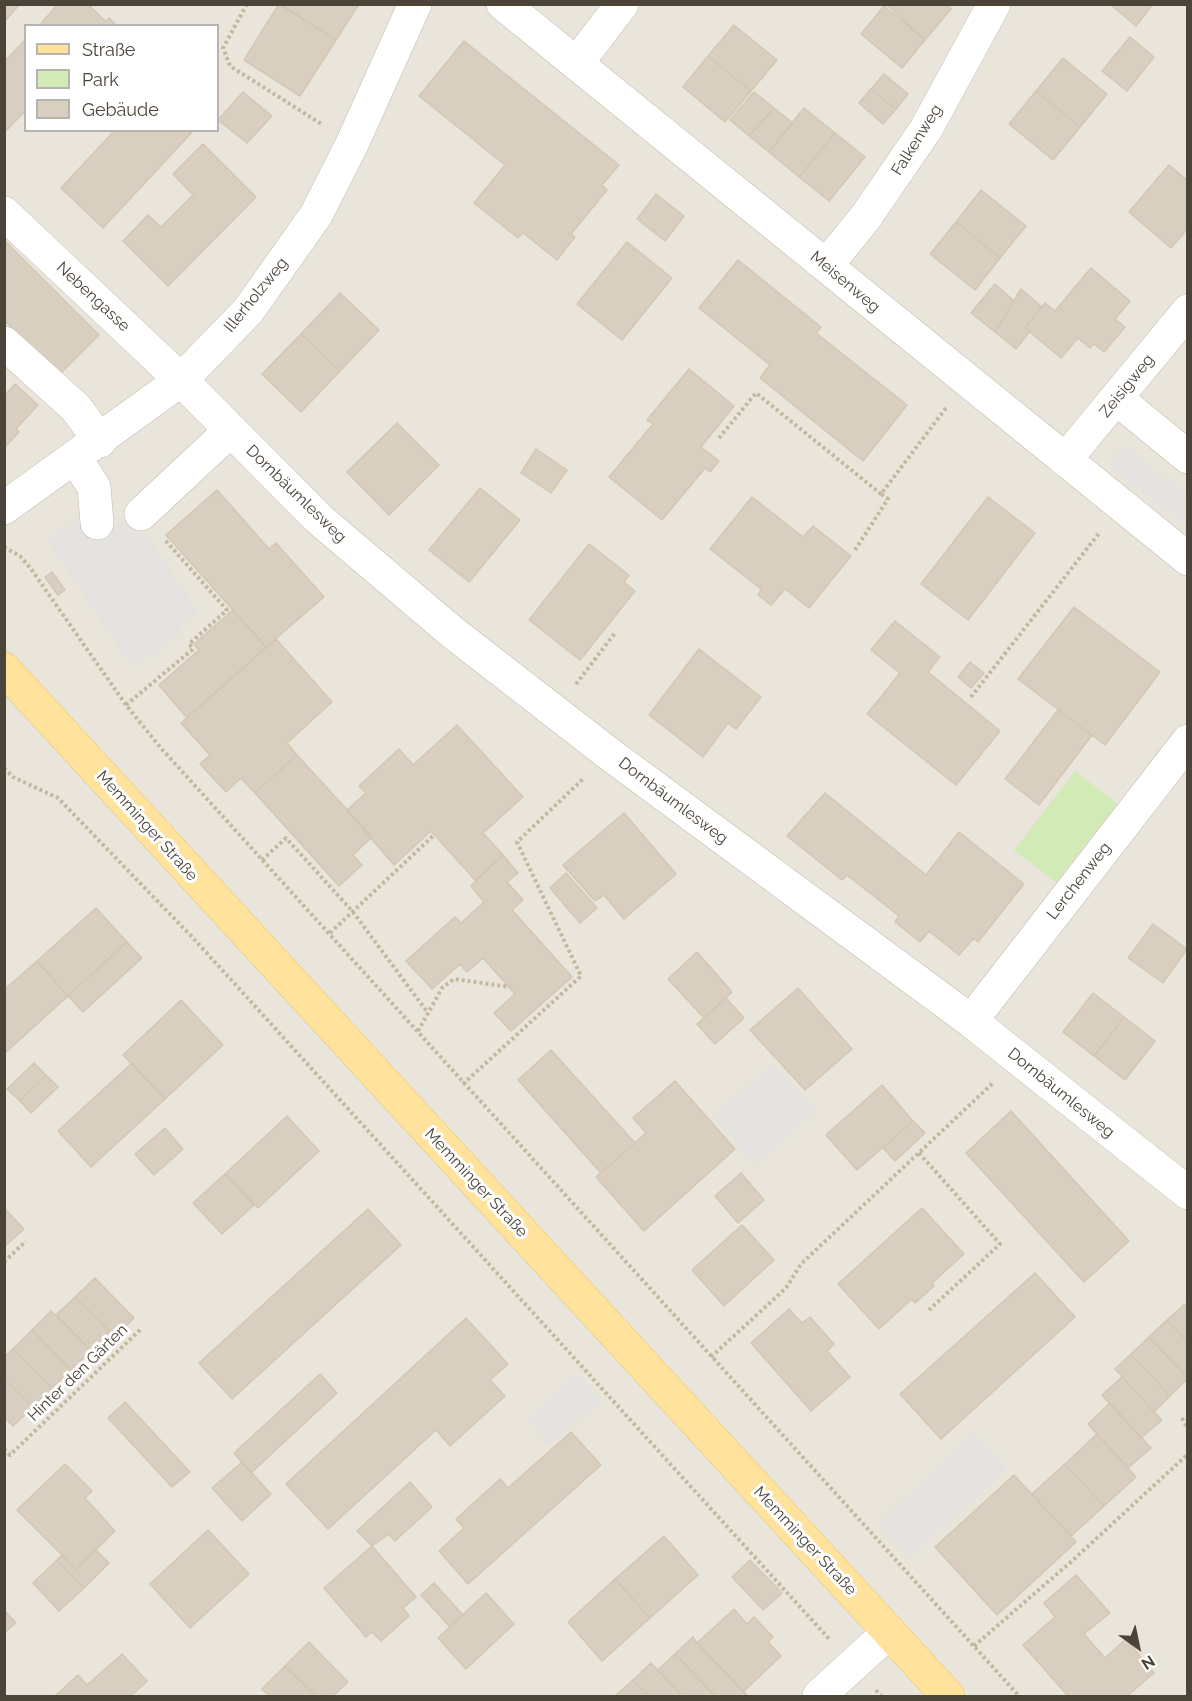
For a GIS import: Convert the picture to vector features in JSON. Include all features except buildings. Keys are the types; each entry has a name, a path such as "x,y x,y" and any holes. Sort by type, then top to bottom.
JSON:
{"main road":[{"name":"Memminger Straße","path":"4,669 948,1696"}],"street":[{"name":"Illerholzweg","path":"4,508 88,450 181,380 248,311 316,215 352,144 415,4"},
{"name":"Meisenweg","path":"503,4 1188,559"},
{"path":"577,63 622,4"},
{"name":"Falkenweg","path":"826,266 865,218 926,129 994,4"},
{"name":"Nebengasse","path":"4,213 181,380"},
{"name":"Zeisigweg","path":"1065,460 1188,311"},
{"path":"4,343 76,408 88,450 98,523"},
{"name":"Dornbäumlesweg","path":"181,380 319,519 452,632 609,753 971,1021 1188,1193"},
{"path":"1117,399 1188,457"},
{"path":"141,514 231,430"},
{"name":"Lerchenweg","path":"971,1021 1188,741"},
{"path":"819,1696 889,1632"}],"path":[{"path":"247,4 223,48 230,66 352,144"},
{"path":"881,494 966,381"},
{"path":"719,438 756,393 888,499 855,550"},
{"path":"971,697 1120,505"},
{"path":"126,705 193,649 189,644 227,610 164,539"},
{"path":"4,547 20,556 31,569 126,705 262,860 1019,1696"},
{"path":"555,712 615,633"},
{"path":"463,1084 581,976 517,842 609,753"},
{"path":"4,768 13,777 58,798 194,939 881,1696"},
{"path":"330,933 434,835"},
{"path":"262,860 286,838 353,912 428,1013"},
{"path":"418,1031 442,988 454,979 510,987"},
{"path":"711,1357 786,1288 801,1264 1018,1059"},
{"path":"919,1153 1000,1244 929,1310"},
{"path":"4,1262 26,1241"},
{"name":"Hinter den Gärten","path":"4,1449 10,1455 142,1329"},
{"path":"1182,1418 1188,1429"},
{"path":"974,1646 1072,1561 1188,1454"}],"shaded area":[{"path":"5,5 1187,5 1187,1696 5,1696"},
{"path":"1123,445 1187,495 1187,526 1108,464"},
{"path":"79,516 112,529 133,516 199,612 179,626 183,633 133,668 47,541"},
{"path":"773,1063 816,1111 754,1165 712,1117"},
{"path":"577,1375 601,1401 549,1446 527,1420"},
{"path":"974,1433 1007,1468 910,1558 877,1523"}],"green space":[{"path":"1075,771 1117,804 1056,882 1014,850"}]}
